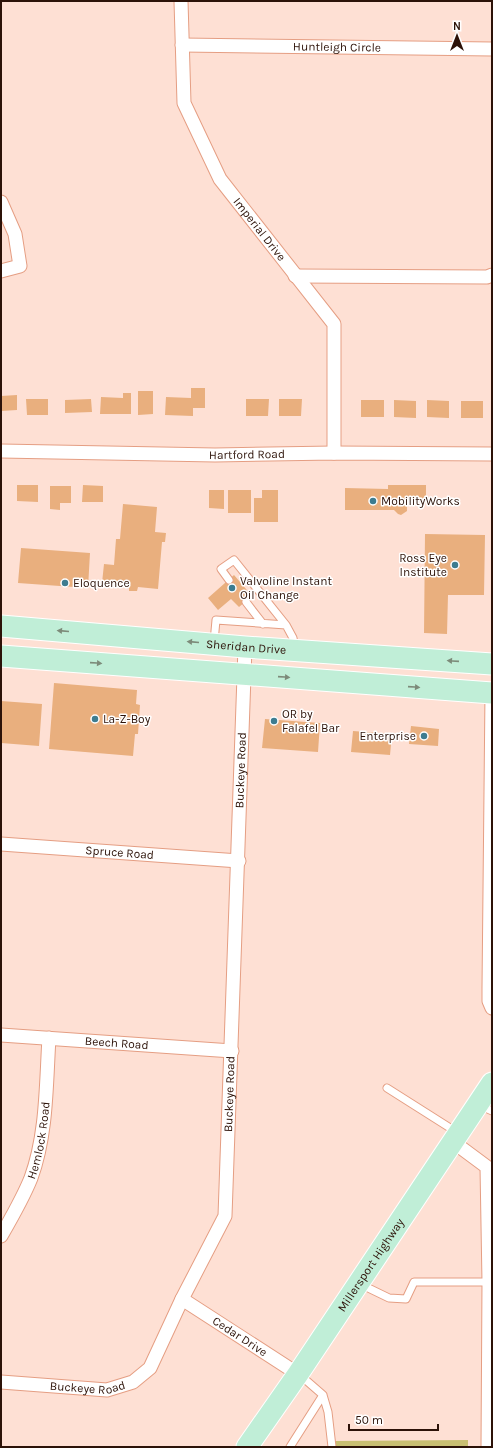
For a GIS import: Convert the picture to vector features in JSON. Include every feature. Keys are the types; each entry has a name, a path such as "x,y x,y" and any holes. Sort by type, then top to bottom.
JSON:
{"main road":[{"name":"Sheridan Drive","path":"1,626 246,647 492,664"},
{"path":"1,656 492,693"},
{"name":"Millersport Highway","path":"247,1447 298,1374 455,1137 485,1108 492,1083"}],"street":[{"name":"Imperial Drive","path":"181,1 184,103 220,179 334,324 334,453"},
{"name":"Huntleigh Circle","path":"182,45 492,49"},
{"path":"1,202 15,234 20,266 1,271"},
{"path":"295,276 487,277 492,275"},
{"name":"Hartford Road","path":"1,451 215,455 334,453 492,454"},
{"name":"Buckeye Road","path":"1,1382 107,1390 133,1382 150,1368 182,1300 225,1216 246,647"},
{"path":"492,693 488,988 489,1001 492,1008"},
{"name":"Spruce Road","path":"1,844 239,861"},
{"name":"Beech Road","path":"1,1035 232,1051"},
{"name":"Hemlock Road","path":"1,1236 22,1198 31,1177 39,1148 44,1118 49,1038"},
{"path":"455,1137 486,1167 489,1282 488,1447"},
{"name":"Cedar Drive","path":"182,1300 298,1374"}],"lane":[{"path":"229,580 221,569 234,560 286,625 293,638 296,650"},
{"path":"246,602 263,624"},
{"path":"214,644 216,620 286,625"},
{"path":"387,1088 455,1137"},
{"path":"358,1283 389,1298 406,1299 414,1282 489,1282"},
{"path":"298,1374 323,1395 328,1412 332,1447"},
{"path":"290,1447 323,1395"}],"shaded area":[{"path":"468,1440 468,1447 333,1447 333,1441"}],"building":[{"path":"191,388 205,388 205,408 193,408 193,416 165,415 166,397 191,398"},
{"path":"138,391 153,391 153,414 138,415"},
{"path":"123,393 131,393 131,414 100,414 101,397 123,398"},
{"path":"17,395 17,410 1,411 1,396"},
{"path":"26,399 48,399 48,415 27,415"},
{"path":"91,399 92,412 65,413 65,400"},
{"path":"246,399 269,399 268,416 246,416"},
{"path":"279,399 302,399 301,416 279,416"},
{"path":"361,400 384,400 384,417 361,417"},
{"path":"394,400 416,401 416,418 394,417"},
{"path":"427,400 449,401 449,418 427,417"},
{"path":"461,401 483,401 483,418 461,418"},
{"path":"17,485 38,485 38,502 17,501"},
{"path":"83,485 103,486 103,502 82,502"},
{"name":"MobilityWorks","path":"388,485 426,485 426,499 402,499 402,503 407,507 407,511 401,515 394,510 345,510 345,488 388,489"},
{"path":"50,486 71,486 71,503 60,503 60,510 50,509"},
{"path":"209,490 224,490 224,509 209,508"},
{"path":"228,490 251,490 251,513 228,513"},
{"path":"262,490 278,490 278,522 254,522 254,498 262,498"},
{"path":"123,504 157,507 155,532 166,533 165,542 162,542 158,589 138,587 137,591 129,591 129,585 102,583 104,564 114,565 116,539 120,539"},
{"name":"Ross Eye Institute","path":"425,534 485,535 484,595 448,595 447,634 424,633"},
{"path":"21,548 90,553 88,588 18,583"},
{"name":"Valvoline Instant Oil Change","path":"234,575 252,596 239,607 231,599 218,610 208,598"},
{"name":"La-Z-Boy","path":"54,683 137,690 136,704 140,705 138,734 135,734 133,756 49,749"},
{"path":"1,701 42,704 39,746 1,743"},
{"path":"265,719 320,723 318,752 262,748"},
{"name":"Enterprise","path":"411,726 439,729 438,746 409,744"},
{"path":"353,731 392,734 390,755 351,752"}],"place":[{"name":"MobilityWorks","path":"373,501"},
{"name":"Ross Eye Institute","path":"455,565"},
{"name":"Eloquence","path":"65,583"},
{"name":"Valvoline Instant Oil Change","path":"232,588"},
{"name":"La-Z-Boy","path":"95,719"},
{"name":"OR by Falafel Bar","path":"274,721"},
{"name":"Enterprise","path":"424,736"}]}
